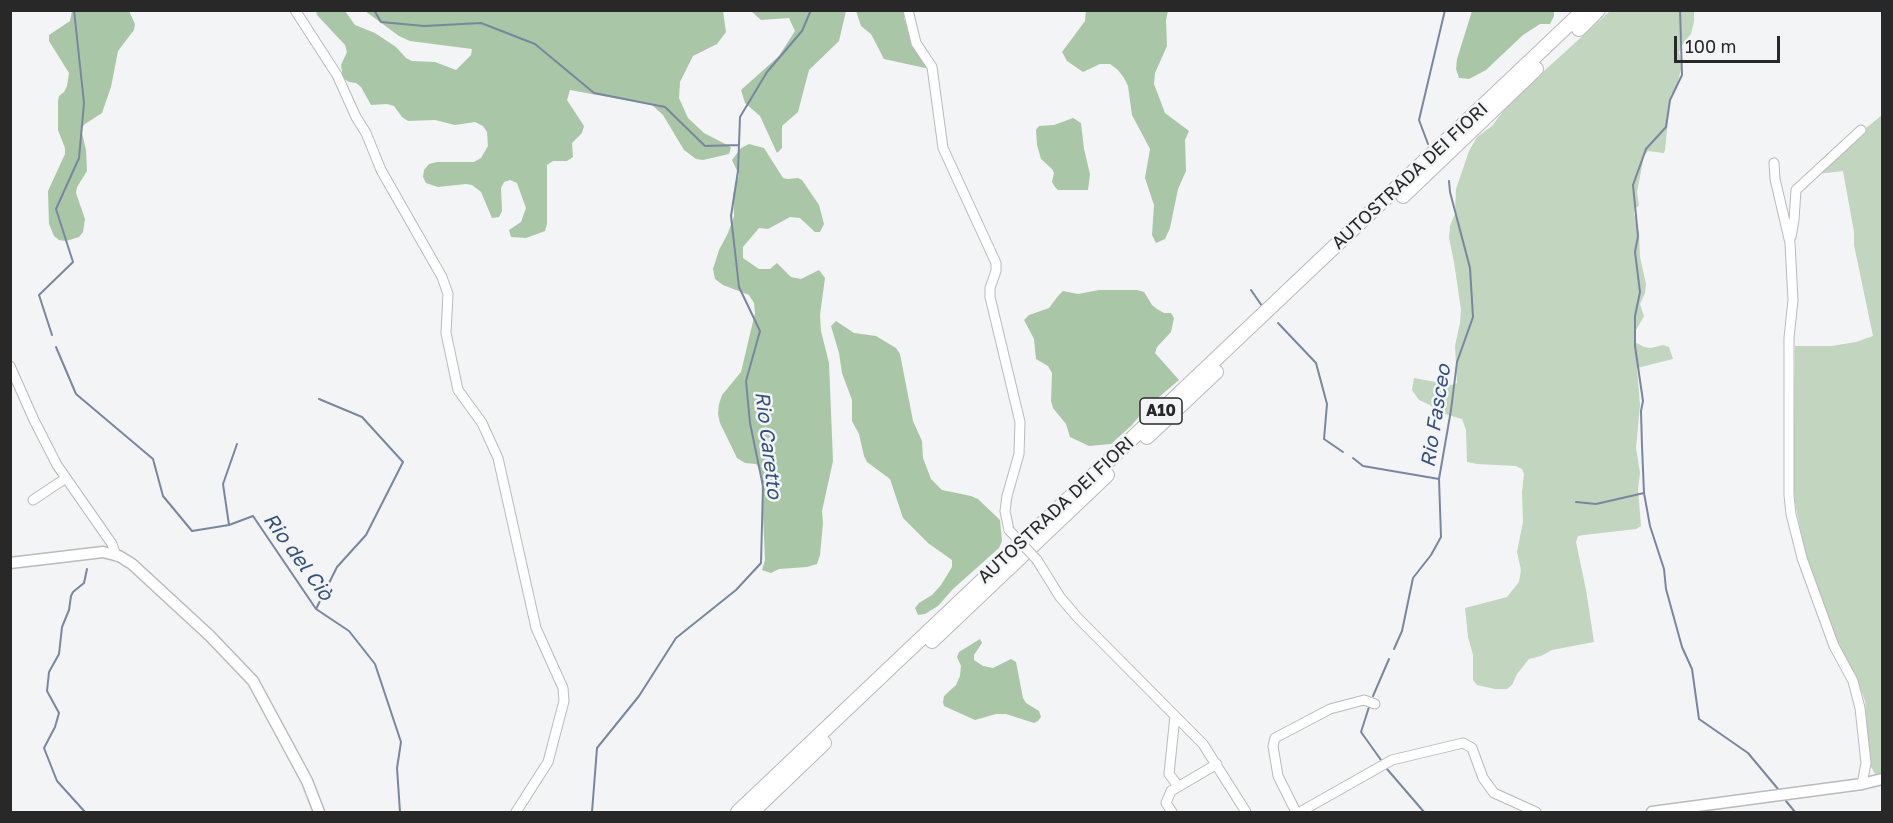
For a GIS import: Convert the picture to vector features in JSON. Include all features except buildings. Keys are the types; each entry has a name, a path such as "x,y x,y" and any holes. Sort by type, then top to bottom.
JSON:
{"highway":[{"name":"AUTOSTRADA DEI FIORI","path":"738,813 1584,10"},
{"name":"AUTOSTRADA DEI FIORI","path":"752,813 1598,10"}],"main road":[{"path":"10,562 103,552 132,564 210,636 253,681 307,781 319,813"},
{"path":"1652,813 1862,784 1882,779"}],"street":[{"path":"295,10 337,75 366,133 381,170 442,277 447,294 448,341 458,390 482,423 498,458 537,628 562,688 564,701 548,762 516,813"},
{"path":"908,10 916,43 932,67 944,148 996,263 990,297 1020,422 1019,454 1005,511 1009,530 1037,560 1060,597 1077,617 1203,744 1246,813"},
{"path":"1790,243 1796,190 1861,130"},
{"path":"1774,163 1790,243 1793,300 1789,338 1791,514 1802,558 1834,646 1852,681 1860,708 1866,764 1862,784"},
{"path":"10,366 34,420 66,478 112,544 116,556"},
{"path":"33,500 66,478"},
{"path":"1376,704 1364,700 1330,709 1275,738 1273,746 1278,776 1298,813 1392,760 1463,743 1472,748 1483,778 1494,793 1536,813"},
{"path":"1175,716 1169,774 1178,786"},
{"path":"1172,813 1166,803 1171,791 1217,764"}],"green space":[{"path":"1086,10 1168,11 1167,46 1155,73 1154,84 1165,113 1189,131 1185,140 1186,171 1178,189 1170,228 1165,239 1156,243 1152,235 1154,205 1145,178 1150,149 1132,115 1128,86 1118,70 1110,64 1100,64 1083,72 1067,61 1062,52 1085,21"},
{"path":"72,11 129,11 135,24 134,30 118,51 111,87 102,113 81,129 86,150 87,171 76,193 85,219 83,232 79,237 66,241 54,236 49,224 48,191 65,154 58,130 58,102 59,96 67,86 69,73 49,41 49,35 70,21"},
{"path":"316,11 345,11 355,25 375,33 396,47 406,58 412,61 435,62 456,70 471,55 472,49 410,41 399,36 365,11 723,11 726,32 717,44 693,56 680,82 679,98 688,118 704,133 731,147 729,154 703,160 696,159 684,150 663,115 652,105 570,90 567,100 584,126 582,133 572,143 573,157 567,161 553,161 547,165 545,231 526,238 511,237 509,230 521,222 526,208 517,183 510,180 504,182 501,188 502,211 499,217 492,218 481,192 472,185 438,187 426,183 423,177 424,170 429,164 474,162 481,158 488,146 487,132 483,126 475,122 455,125 435,120 408,121 394,106 371,105 361,87 343,78 341,65 347,52 345,45 317,15"},
{"path":"751,11 846,11 839,41 809,70 798,112 782,126 782,148 777,153 760,116 745,103 741,90 779,56 795,31 789,18 761,20"},
{"path":"856,11 904,11 914,49 930,69 884,59 871,34 861,26"},
{"path":"1472,11 1554,11 1554,16 1550,24 1540,24 1523,35 1486,70 1469,79 1459,78 1456,69 1457,59"},
{"path":"1610,11 1694,11 1691,34 1679,52 1682,65 1676,90 1671,94 1670,99 1665,150 1664,153 1648,151 1644,156 1637,192 1639,206 1635,208 1634,214 1639,232 1640,257 1646,284 1640,304 1644,316 1635,332 1635,342 1644,347 1663,345 1669,347 1673,359 1637,368 1640,405 1636,448 1640,473 1638,489 1641,526 1636,529 1578,536 1576,542 1594,642 1552,650 1529,659 1517,674 1512,685 1507,689 1495,689 1477,685 1473,680 1473,655 1468,637 1465,608 1507,597 1519,582 1521,570 1517,552 1523,522 1524,474 1522,469 1516,466 1467,462 1466,430 1462,419 1438,412 1419,400 1412,390 1414,378 1452,385 1457,383 1455,346 1461,310 1449,238 1450,226 1455,214 1456,189 1469,151 1477,137 1492,126 1511,101"},
{"path":"1882,115 1882,773 1875,774 1870,765 1865,701 1859,684 1839,646 1813,578 1804,547 1793,481 1795,346 1832,346 1856,342 1873,336 1854,245 1854,232 1843,171 1817,174"},
{"path":"1073,118 1081,123 1090,174 1088,190 1058,190 1052,182 1054,173 1052,169 1041,159 1036,130 1039,126 1054,125"},
{"path":"749,144 764,148 783,178 802,180 819,205 824,224 820,232 815,232 800,218 790,217 768,229 759,228 743,247 743,258 759,269 770,269 777,263 791,277 801,279 819,270 825,278 820,315 821,331 829,363 833,461 822,511 820,555 817,564 779,569 771,573 762,570 765,560 761,470 756,464 745,463 737,458 718,414 722,395 741,372 755,313 754,303 749,295 723,285 715,279 713,269 734,216 733,194 739,175 732,160 741,148"},
{"path":"1099,290 1144,292 1157,309 1164,313 1171,313 1174,318 1171,332 1157,347 1155,353 1179,380 1146,408 1132,425 1111,444 1089,446 1070,437 1066,424 1053,408 1052,373 1048,366 1036,359 1034,339 1024,320 1029,315 1049,308 1063,291 1078,294"},
{"path":"836,321 854,333 876,336 896,348 900,354 913,421 922,441 923,458 931,479 942,490 978,499 1000,520 1002,541 999,548 953,589 938,606 925,614 918,615 915,608 941,585 952,567 952,560 928,543 903,518 890,479 867,462 864,456 859,434 852,421 852,400 842,373 831,326"},
{"path":"980,639 982,643 974,655 974,660 983,666 993,668 1011,659 1016,662 1023,698 1026,703 1039,711 1041,717 1038,721 1034,723 1006,714 996,714 975,720 944,706 944,696 956,685 960,676 961,666 957,657 959,652"}],"waterway":[{"name":"Rio del Ciò","path":"52,335 39,295 73,262 56,209 79,158 84,103 74,10"},
{"path":"374,10 381,22 424,26 481,23 535,44 594,93 665,107 705,146 739,145"},
{"name":"Rio Caretto","path":"592,812 597,748 639,696 676,638 736,590 761,563 763,486 750,423 746,381 760,331 739,287 731,216 738,171 740,117 767,72 802,31 811,10"},
{"name":"Rio Fasceo","path":"1428,144 1419,120 1445,10"},
{"path":"1680,10 1682,75 1670,100 1666,127 1646,149 1633,185 1638,236 1635,252 1640,292 1635,316 1635,346 1643,401 1641,411 1644,493 1650,526 1664,569 1666,589 1682,647 1692,669 1699,719 1748,753 1778,789"},
{"name":"Rio Fasceo","path":"1394,649 1402,631 1413,578 1431,555 1441,537 1439,479 1457,362 1473,317 1470,268 1449,181"},
{"path":"1251,290 1262,306"},
{"path":"1278,323 1316,363 1327,404 1324,439 1343,452"},
{"name":"Rio del Ciò","path":"56,347 76,394 153,459 163,496 192,531 229,525 253,516 316,609 349,631 375,664 401,742 397,768 400,812"},
{"path":"316,609 337,567 366,535 403,462 362,417 319,399"},
{"path":"229,525 223,484 237,444"},
{"path":"1353,458 1363,466 1439,479"},
{"path":"1576,502 1596,504 1644,493"},
{"path":"85,812 57,781 44,748 55,727 59,713 47,691 49,672 59,654 62,627 69,610 71,596 84,583 87,569"},
{"name":"Rio Fasceo","path":"1373,696 1389,659"},
{"name":"Rio Fasceo","path":"1369,707 1361,732 1381,760"},
{"name":"Rio Fasceo","path":"1387,769 1424,812"},
{"path":"1786,801 1795,812"}]}
